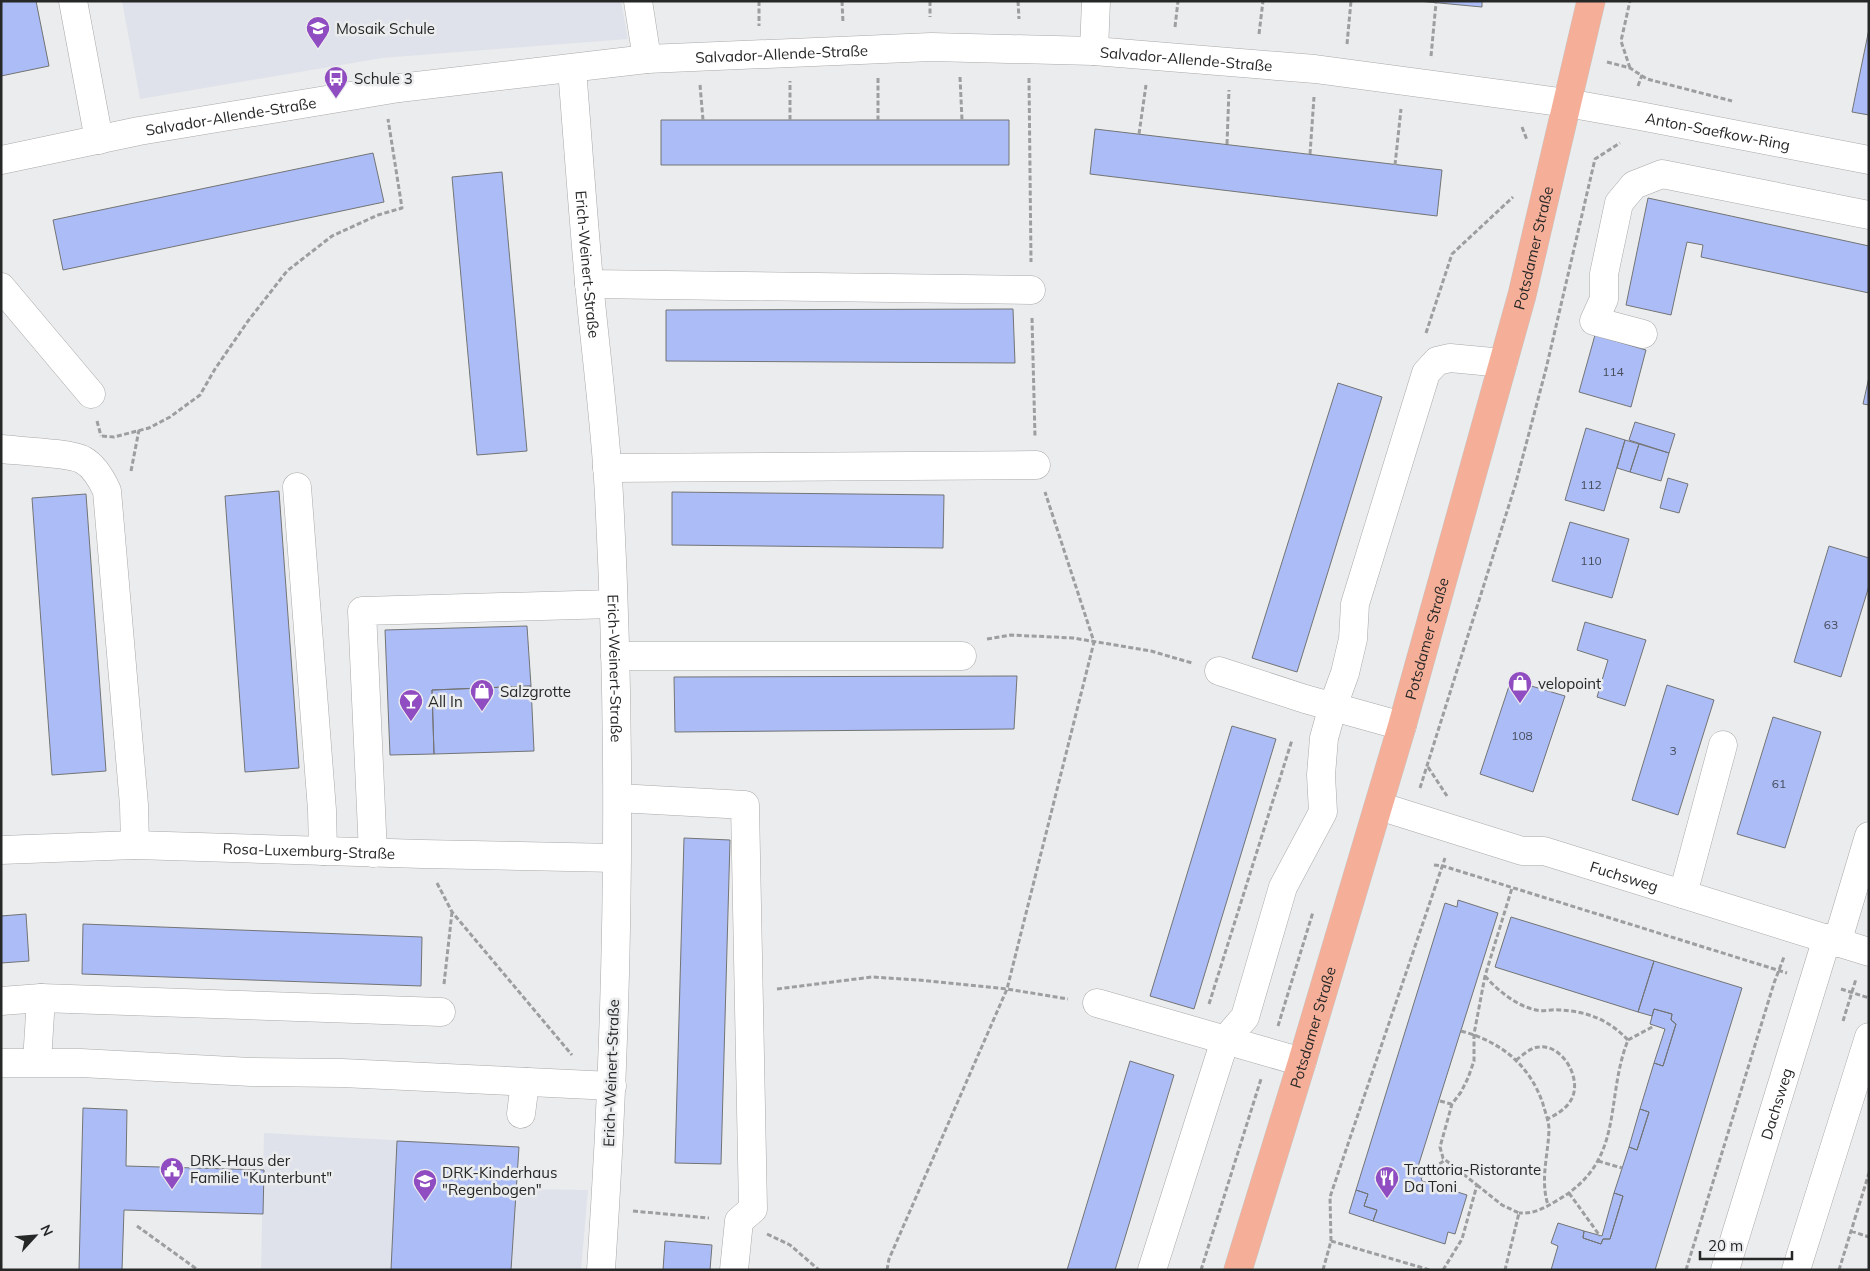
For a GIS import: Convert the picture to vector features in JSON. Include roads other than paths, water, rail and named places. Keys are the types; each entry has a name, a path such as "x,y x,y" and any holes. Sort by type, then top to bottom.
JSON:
{"main road":[{"name":"Potsdamer Straße","path":"1240,1269 1379,806 1522,295 1590,1"}],"street":[{"path":"73,1 99,140"},
{"path":"638,1 647,59"},
{"path":"1094,52 1096,1"},
{"name":"Salvador-Allende-Straße","path":"1,160 139,131 384,91 572,68 647,59 931,47 1094,52 1315,69 1567,103"},
{"name":"Erich-Weinert-Straße","path":"572,68 589,284 607,468 616,656 618,798 604,1085 605,1208 601,1270"},
{"name":"Anton-Saefkow-Ring","path":"1567,103 1869,160"},
{"path":"1643,334 1594,321 1604,298 1604,274 1619,203 1634,185 1662,174 1869,215"},
{"path":"589,284 1031,290"},
{"path":"1,287 91,394"},
{"path":"1152,1270 1225,1040 1245,1017 1283,887 1323,812 1321,775 1324,738 1345,673 1352,639 1355,604 1426,373 1437,361 1450,358 1503,363"},
{"path":"1,449 72,456 83,460 101,479 107,491 133,796 134,845"},
{"path":"607,468 1036,465"},
{"path":"297,487 322,810 323,852"},
{"path":"373,853 362,612 613,604"},
{"path":"616,656 962,656"},
{"path":"1219,671 1402,726"},
{"path":"1683,894 1723,745"},
{"path":"618,798 745,805 753,1209 739,1221 734,1270"},
{"name":"Fuchsweg","path":"1379,806 1522,851 1544,851 1869,952"},
{"name":"Dachsweg","path":"1725,1270 1814,981 1832,941 1869,836"},
{"name":"Rosa-Luxemburg-Straße","path":"1,850 134,845 323,852 616,858"},
{"path":"1,1001 41,998 441,1012"},
{"path":"37,1062 41,998"},
{"path":"1097,1003 1302,1062"},
{"path":"1796,1270 1869,1037"},
{"path":"1,1063 81,1063 251,1072 342,1073 604,1085"},
{"path":"520,1114 525,1082"}],"place":[{"name":"Mosaik Schule","path":"318,49"},
{"name":"Schule 3","path":"336,99"},
{"name":"velopoint","path":"1520,704"},
{"name":"Salzgrotte","path":"482,712"},
{"name":"All In","path":"411,722"},
{"name":"DRK-Haus der Familie \"Kunterbunt\"","path":"172,1190"},
{"name":"Trattoria-Ristorante Da Toni","path":"1387,1199"},
{"name":"DRK-Kinderhaus \"Regenbogen\"","path":"425,1202"}]}
